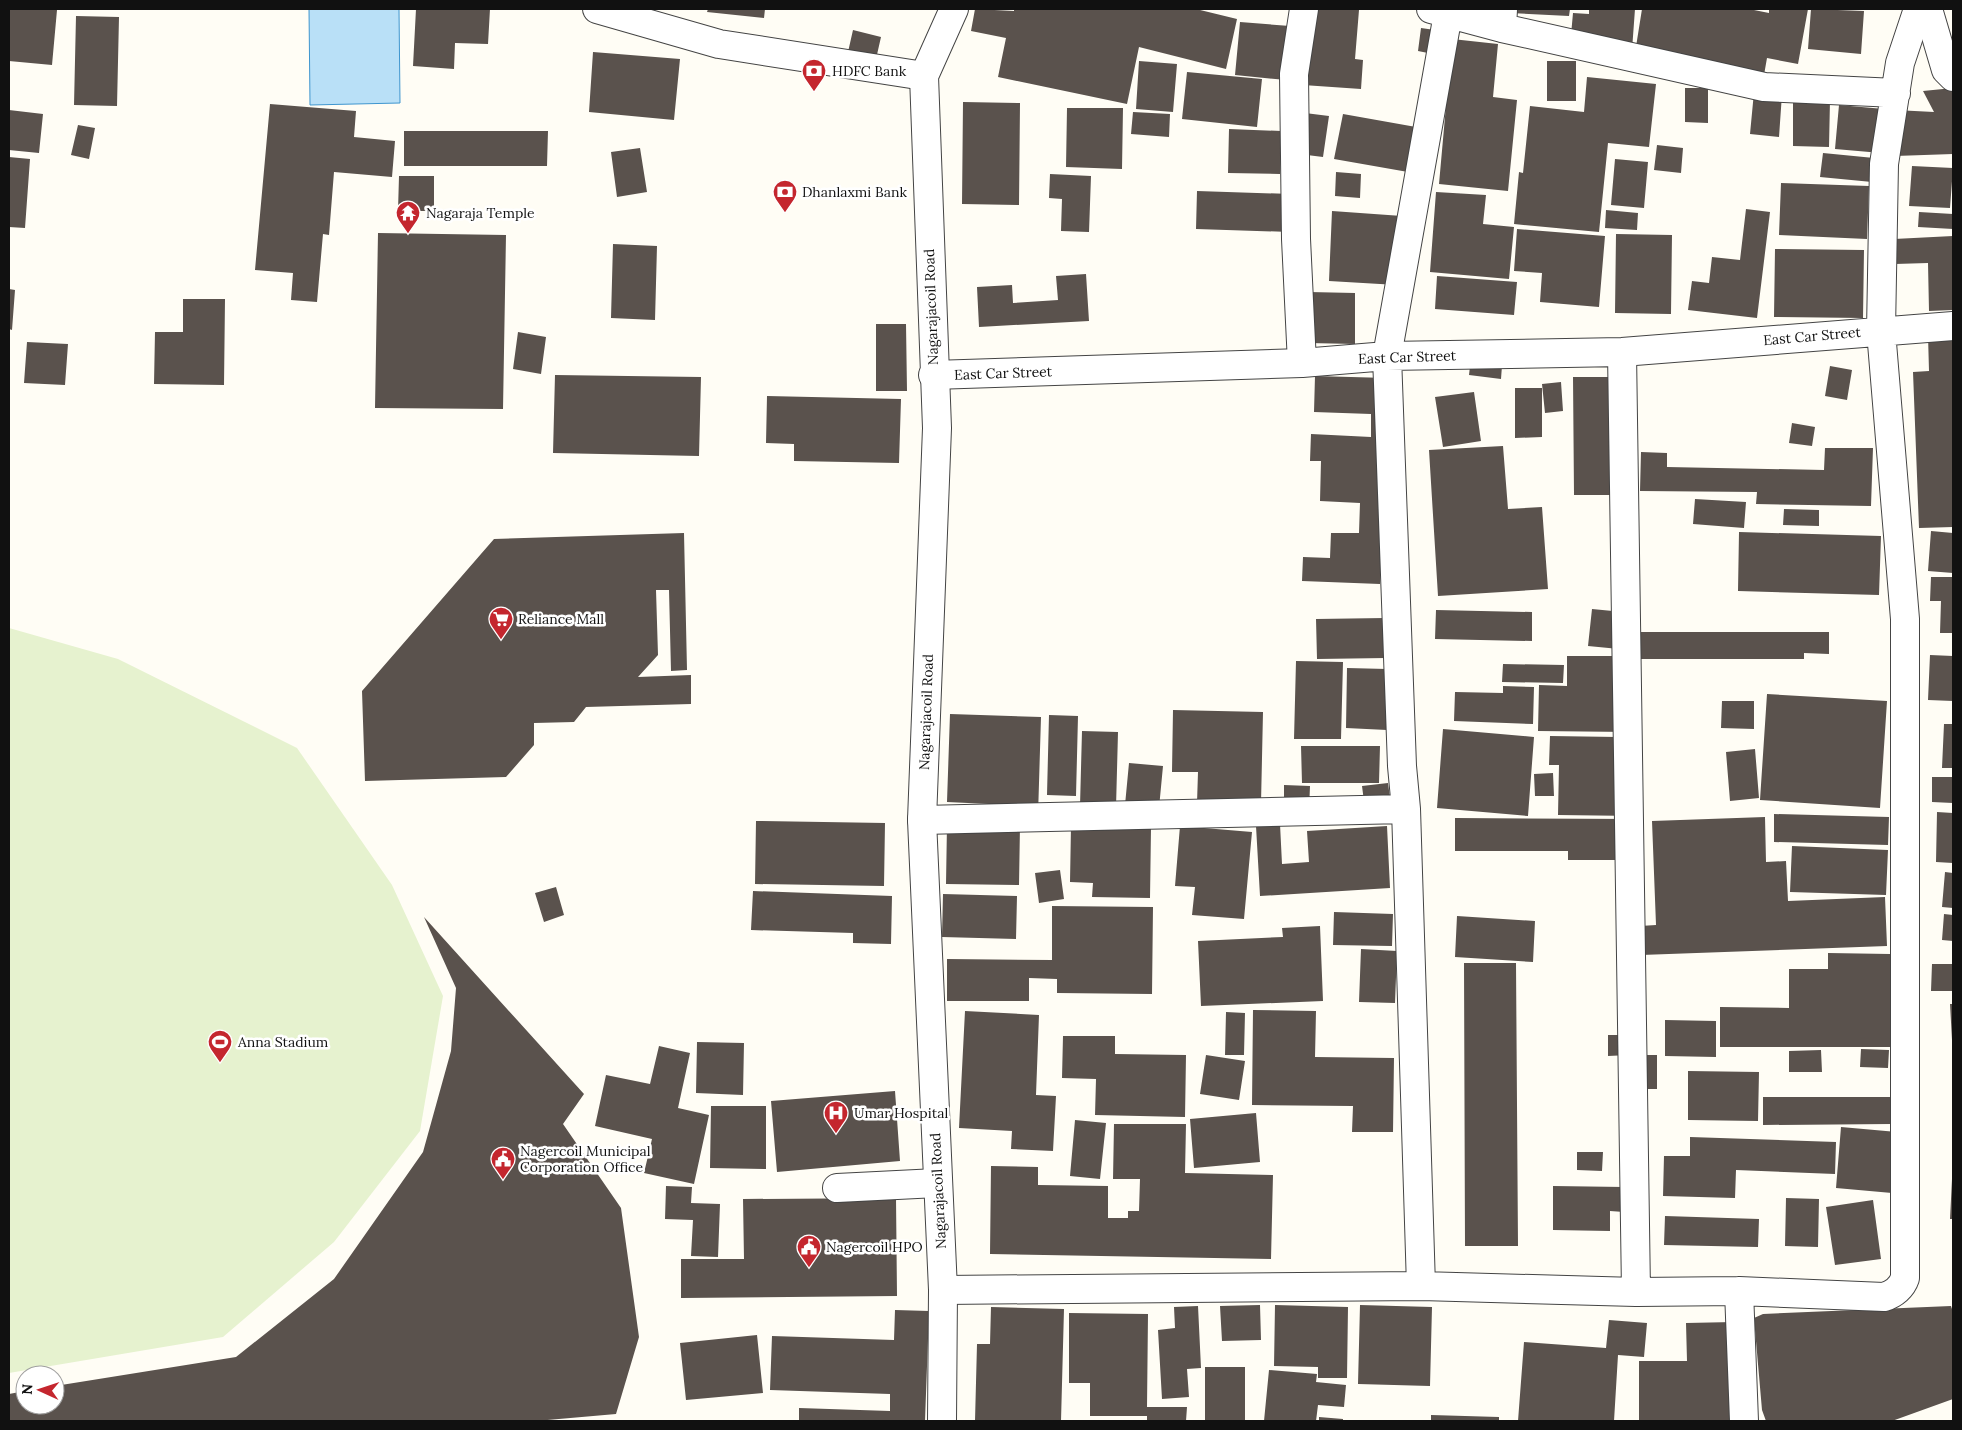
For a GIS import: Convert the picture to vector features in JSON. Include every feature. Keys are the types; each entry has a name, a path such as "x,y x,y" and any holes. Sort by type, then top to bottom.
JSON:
{"street":[{"path":"597,9 719,44 924,76"},
{"name":"Nagarajacoil Road","path":"942,1421 943,1290 922,820 937,428 933,375 924,76 954,9"},
{"path":"1302,362 1296,239 1294,74 1304,9"},
{"path":"943,1290 1421,1286 1636,1292 1739,1291 1884,1297 1900,1288 1905,1278 1905,619 1881,330 1884,164 1900,63 1918,9"},
{"path":"1928,9 1946,70 1953,77"},
{"path":"1421,1286 1406,810 1402,766 1387,356 1440,11 1502,18 1764,87 1896,93"},
{"name":"East Car Street","path":"933,375 1302,362 1387,356 1622,352 1881,330 1953,326"},
{"path":"1622,352 1636,1292"},
{"path":"922,820 1406,810"},
{"path":"837,1188 937,1183"},
{"path":"1739,1291 1744,1421"}],"green space":[{"name":"Anna Stadium","path":"9,628 118,659 297,748 392,885 443,996 420,1131 334,1242 223,1337 57,1365 15,1365 15,1372 9,1373"}],"water":[{"path":"309,9 399,9 400,103 310,105"}],"building":[{"path":"9,9 57,10 52,65 9,61"},
{"path":"416,9 490,9 488,44 455,43 454,69 413,66"},
{"path":"708,9 765,9 764,18 707,12"},
{"path":"975,9 1014,11 1014,9 1196,9 1237,19 1226,69 1139,47 1127,104 998,77 1006,38 971,31"},
{"path":"1309,9 1359,10 1355,59 1363,60 1361,89 1303,85"},
{"path":"1510,9 1570,9 1569,16 1510,13"},
{"path":"1589,9 1635,9 1632,50 1570,46 1573,13 1589,14"},
{"path":"1642,9 1749,9 1769,13 1769,9 1808,9 1798,64 1767,58 1764,75 1635,53"},
{"path":"1811,9 1864,11 1861,54 1808,49"},
{"path":"76,16 119,17 117,106 74,105"},
{"path":"1240,22 1290,26 1286,80 1235,75"},
{"path":"1421,28 1442,31 1438,55 1418,51"},
{"path":"853,30 881,37 876,59 848,52"},
{"path":"1452,39 1498,44 1493,97 1517,100 1508,191 1439,184"},
{"path":"593,52 680,59 674,120 589,112"},
{"path":"1139,61 1177,64 1173,112 1136,109"},
{"path":"1547,61 1576,61 1576,101 1547,101"},
{"path":"1187,72 1262,79 1257,127 1182,119"},
{"path":"1587,77 1656,84 1649,147 1608,143 1599,232 1514,224 1519,172 1523,173 1530,106 1584,112"},
{"path":"1685,88 1708,88 1708,123 1685,122"},
{"path":"1953,88 1953,154 1895,156 1895,110 1934,112 1923,91"},
{"path":"1754,92 1782,94 1779,137 1750,134"},
{"path":"1793,99 1830,100 1829,147 1793,146"},
{"path":"963,102 1020,103 1019,205 962,204"},
{"path":"270,104 356,111 354,137 395,141 392,177 334,172 329,235 323,234 317,302 291,300 293,273 255,270"},
{"path":"1839,105 1884,109 1881,153 1835,149"},
{"path":"1067,108 1123,108 1122,169 1066,167"},
{"path":"9,110 43,114 39,153 9,150"},
{"path":"1133,112 1170,114 1169,137 1131,134"},
{"path":"1305,113 1329,116 1323,157 1299,154"},
{"path":"1343,114 1416,127 1408,172 1334,159"},
{"path":"78,125 95,128 89,159 71,155"},
{"path":"1229,129 1281,131 1280,174 1228,173"},
{"path":"404,131 548,131 547,166 404,166"},
{"path":"1657,145 1683,148 1681,173 1654,170"},
{"path":"640,148 647,192 617,197 611,152"},
{"path":"1823,153 1874,158 1872,182 1820,177"},
{"path":"9,157 30,159 25,228 9,227"},
{"path":"1615,159 1648,162 1644,208 1611,205"},
{"path":"1912,166 1953,168 1950,208 1909,206"},
{"path":"1336,172 1361,174 1360,198 1335,196"},
{"path":"1050,174 1091,176 1089,232 1061,231 1062,199 1049,198"},
{"path":"399,176 434,176 434,211 398,211"},
{"path":"1781,183 1869,186 1867,239 1779,235"},
{"path":"1197,191 1291,194 1290,232 1196,229"},
{"path":"1436,192 1486,195 1483,224 1514,227 1509,279 1430,272"},
{"path":"1746,209 1770,212 1757,318 1688,310 1692,281 1709,283 1712,257 1740,260"},
{"path":"1606,210 1638,213 1637,230 1605,228"},
{"path":"1332,211 1402,216 1397,285 1329,281"},
{"path":"1919,212 1953,214 1953,229 1918,227"},
{"path":"1517,229 1605,236 1599,307 1540,302 1542,273 1514,271"},
{"path":"378,233 506,235 503,409 375,408"},
{"path":"1616,234 1672,235 1671,314 1615,313"},
{"path":"1953,236 1953,310 1929,311 1928,263 1895,264 1894,239"},
{"path":"613,244 657,246 655,320 611,318"},
{"path":"1775,249 1864,250 1863,318 1774,317"},
{"path":"1086,274 1089,321 979,327 977,287 1012,285 1013,303 1058,300 1056,276"},
{"path":"1437,276 1517,282 1514,315 1435,309"},
{"path":"9,289 15,290 12,330 9,329"},
{"path":"1309,292 1355,293 1355,344 1308,343"},
{"path":"183,299 225,299 224,385 154,384 155,332 183,332"},
{"path":"876,324 906,324 907,391 876,391"},
{"path":"518,332 546,337 541,374 513,369"},
{"path":"1953,334 1953,527 1919,528 1913,372 1929,371 1928,335"},
{"path":"27,342 68,344 65,385 24,383"},
{"path":"1472,349 1503,352 1501,379 1469,375"},
{"path":"1830,366 1852,370 1847,400 1825,396"},
{"path":"555,375 701,377 699,456 553,453"},
{"path":"1315,376 1387,378 1380,584 1302,581 1303,557 1330,558 1331,533 1359,533 1360,503 1320,501 1321,461 1310,461 1311,434 1371,437 1371,414 1314,412"},
{"path":"1573,377 1610,377 1611,495 1574,495"},
{"path":"1561,382 1563,411 1545,413 1542,384"},
{"path":"1515,388 1542,388 1542,437 1515,438"},
{"path":"1474,392 1481,441 1443,447 1435,397"},
{"path":"767,396 901,399 899,463 794,461 794,444 766,443"},
{"path":"1792,423 1815,427 1812,446 1789,443"},
{"path":"1503,446 1508,509 1542,507 1548,589 1438,596 1429,450"},
{"path":"1825,448 1873,448 1871,506 1756,504 1757,492 1640,491 1641,452 1667,453 1667,467 1824,470"},
{"path":"1695,499 1746,502 1744,528 1693,524"},
{"path":"1784,509 1819,510 1819,526 1783,525"},
{"path":"1931,531 1953,533 1953,573 1928,571"},
{"path":"1739,532 1881,536 1879,595 1738,591"},
{"path":"684,533 687,670 671,671 669,590 656,590 658,655 638,677 691,675 691,704 586,707 574,722 534,723 534,745 506,777 365,781 362,691 494,539"},
{"path":"1931,577 1953,577 1953,633 1940,633 1941,601 1930,601"},
{"path":"1592,609 1623,612 1619,649 1588,646"},
{"path":"1436,610 1532,612 1532,641 1435,639"},
{"path":"1385,618 1386,658 1317,659 1316,619"},
{"path":"1641,632 1829,632 1829,654 1804,653 1804,659 1641,659"},
{"path":"1930,655 1953,656 1953,701 1928,700"},
{"path":"1567,656 1630,656 1629,732 1538,731 1539,685 1567,686"},
{"path":"1296,661 1343,662 1341,739 1294,739"},
{"path":"1503,664 1564,665 1563,683 1502,682"},
{"path":"1347,668 1387,669 1387,730 1346,728"},
{"path":"1503,686 1534,687 1533,724 1454,721 1455,692 1503,693"},
{"path":"1767,694 1887,701 1880,808 1760,800"},
{"path":"1722,701 1754,701 1754,729 1721,728"},
{"path":"1173,710 1263,712 1261,804 1197,803 1198,772 1172,772"},
{"path":"950,714 1041,717 1038,816 1010,805 947,802"},
{"path":"1049,715 1078,716 1076,796 1047,795"},
{"path":"1944,724 1953,724 1953,768 1942,768"},
{"path":"1443,729 1534,737 1528,816 1437,808"},
{"path":"1082,731 1118,732 1116,808 1080,806"},
{"path":"1550,736 1618,737 1637,816 1558,815 1559,765 1549,765"},
{"path":"1301,746 1380,746 1379,783 1302,783"},
{"path":"1755,749 1759,798 1730,801 1726,752"},
{"path":"1129,763 1163,766 1159,808 1125,805"},
{"path":"1553,773 1554,796 1535,796 1534,774"},
{"path":"1932,777 1953,777 1953,803 1932,802"},
{"path":"1388,783 1391,805 1365,809 1362,786"},
{"path":"1284,785 1310,786 1309,810 1284,809"},
{"path":"1937,812 1953,813 1953,863 1936,862"},
{"path":"1774,814 1889,817 1888,845 1774,842"},
{"path":"1765,817 1766,862 1786,861 1788,901 1885,897 1887,946 1641,955 1640,926 1656,925 1652,821"},
{"path":"1455,818 1636,819 1636,860 1568,860 1568,851 1455,851"},
{"path":"756,821 885,823 884,886 755,884"},
{"path":"947,824 1020,825 1019,885 946,884"},
{"path":"1280,824 1282,864 1309,862 1307,831 1387,826 1390,888 1260,896 1256,826"},
{"path":"1071,826 1151,828 1150,898 1092,897 1093,883 1070,882"},
{"path":"1180,826 1252,832 1244,919 1192,915 1195,887 1175,886"},
{"path":"1792,846 1888,850 1886,895 1790,892"},
{"path":"1060,870 1064,899 1039,903 1035,873"},
{"path":"1945,872 1953,873 1953,908 1942,907"},
{"path":"556,887 564,915 544,922 535,893"},
{"path":"753,891 892,896 891,944 853,943 853,933 751,930"},
{"path":"943,894 1017,896 1016,939 942,937"},
{"path":"1052,906 1153,907 1152,994 1057,993 1057,979 1029,978 1029,1001 947,1001 947,959 1052,960"},
{"path":"1334,912 1393,914 1392,946 1333,945"},
{"path":"1944,914 1953,915 1953,941 1942,940"},
{"path":"1457,916 1535,921 1533,962 1455,957"},
{"name":"Nagercoil Municipal Corporation Office","path":"424,917 584,1094 563,1124 621,1208 639,1337 616,1414 536,1421 9,1421 9,1394 15,1393 15,1415 65,1415 65,1384 236,1357 334,1279 423,1152 451,1051 456,988"},
{"path":"1320,926 1323,1001 1201,1006 1198,941 1283,937 1282,928"},
{"path":"1361,949 1397,951 1395,1003 1359,1002"},
{"path":"1828,953 1890,954 1890,1047 1720,1047 1720,1007 1789,1008 1789,969 1828,969"},
{"path":"1464,963 1516,963 1518,1246 1465,1246"},
{"path":"1932,964 1953,964 1953,991 1931,991"},
{"path":"1950,1004 1953,1004 1953,1040 1952,1040"},
{"path":"1253,1010 1316,1011 1315,1057 1394,1058 1393,1132 1352,1132 1353,1106 1252,1105"},
{"path":"965,1011 1039,1015 1036,1095 1056,1096 1053,1151 1011,1149 1012,1131 959,1128"},
{"path":"1226,1012 1245,1013 1244,1055 1225,1055"},
{"path":"1665,1020 1716,1021 1716,1057 1665,1056"},
{"path":"1608,1035 1629,1035 1629,1055 1608,1056"},
{"path":"1063,1036 1115,1036 1115,1054 1186,1055 1185,1117 1095,1115 1096,1079 1062,1078"},
{"path":"697,1042 744,1043 743,1095 696,1093"},
{"path":"659,1046 690,1053 678,1108 709,1115 694,1184 644,1173 652,1139 595,1126 606,1075 650,1084"},
{"path":"1861,1049 1889,1050 1888,1068 1860,1067"},
{"path":"1821,1050 1822,1072 1789,1072 1789,1051"},
{"path":"1206,1055 1245,1061 1239,1100 1200,1094"},
{"path":"1633,1055 1657,1055 1657,1089 1632,1089"},
{"path":"1688,1071 1759,1072 1758,1121 1688,1120"},
{"path":"895,1091 900,1161 777,1172 771,1101"},
{"path":"1763,1097 1891,1097 1891,1124 1763,1125"},
{"path":"711,1106 766,1106 766,1169 710,1168"},
{"path":"1256,1113 1260,1162 1194,1168 1190,1119"},
{"path":"1075,1120 1106,1123 1100,1179 1070,1176"},
{"path":"1114,1124 1186,1124 1185,1173 1273,1175 1271,1259 990,1254 991,1166 1038,1167 1038,1185 1108,1186 1108,1218 1128,1218 1128,1211 1139,1211 1140,1179 1113,1179"},
{"path":"1841,1127 1897,1132 1892,1193 1836,1188"},
{"path":"1690,1137 1836,1142 1835,1174 1736,1170 1735,1198 1663,1196 1664,1156 1690,1156"},
{"path":"1577,1152 1603,1152 1602,1171 1577,1170"},
{"path":"1952,1179 1953,1219 1950,1219"},
{"path":"666,1186 692,1187 691,1203 720,1204 718,1257 691,1256 693,1220 665,1219"},
{"path":"1553,1186 1624,1187 1624,1212 1610,1211 1610,1231 1553,1230"},
{"path":"896,1198 897,1296 681,1298 681,1259 744,1259 743,1199"},
{"path":"1786,1198 1819,1199 1818,1247 1785,1246"},
{"path":"1873,1200 1881,1259 1835,1265 1826,1207"},
{"path":"1665,1216 1759,1219 1758,1247 1664,1245"},
{"path":"1260,1305 1261,1340 1222,1341 1220,1306"},
{"path":"1275,1305 1348,1307 1347,1378 1318,1378 1318,1367 1274,1366"},
{"path":"1360,1305 1432,1307 1430,1386 1358,1384"},
{"path":"1198,1306 1201,1368 1187,1369 1189,1397 1162,1399 1158,1330 1175,1328 1174,1307"},
{"path":"1951,1306 1953,1312 1953,1399 1892,1421 1766,1421 1762,1410 1754,1318 1763,1314"},
{"path":"991,1307 1064,1309 1061,1421 975,1421 977,1344 990,1344"},
{"path":"895,1310 929,1311 925,1421 799,1421 799,1408 890,1411 890,1394 770,1390 772,1336 894,1340"},
{"path":"1069,1313 1148,1314 1147,1407 1187,1407 1186,1421 1147,1421 1147,1416 1090,1416 1090,1383 1069,1383"},
{"path":"1609,1320 1647,1323 1644,1357 1618,1355 1614,1421 1518,1421 1524,1342 1606,1348"},
{"path":"1734,1322 1734,1421 1639,1421 1639,1361 1687,1361 1686,1323"},
{"path":"757,1335 763,1393 686,1400 680,1343"},
{"path":"1205,1367 1245,1367 1245,1421 1205,1421"},
{"path":"1269,1370 1317,1374 1316,1382 1346,1385 1344,1407 1318,1405 1316,1421 1264,1421"},
{"path":"1431,1415 1499,1417 1499,1421 1431,1421"},
{"path":"1319,1417 1343,1419 1343,1421 1319,1421"}],"place":[{"name":"HDFC Bank","path":"814,92"},
{"name":"Dhanlaxmi Bank","path":"785,213"},
{"name":"Nagaraja Temple","path":"408,234"},
{"name":"Reliance Mall","path":"501,640"},
{"name":"Anna Stadium","path":"220,1063"},
{"name":"Umar Hospital","path":"836,1134"},
{"name":"Nagercoil Municipal Corporation Office","path":"503,1180"},
{"name":"Nagercoil HPO","path":"809,1268"}]}
